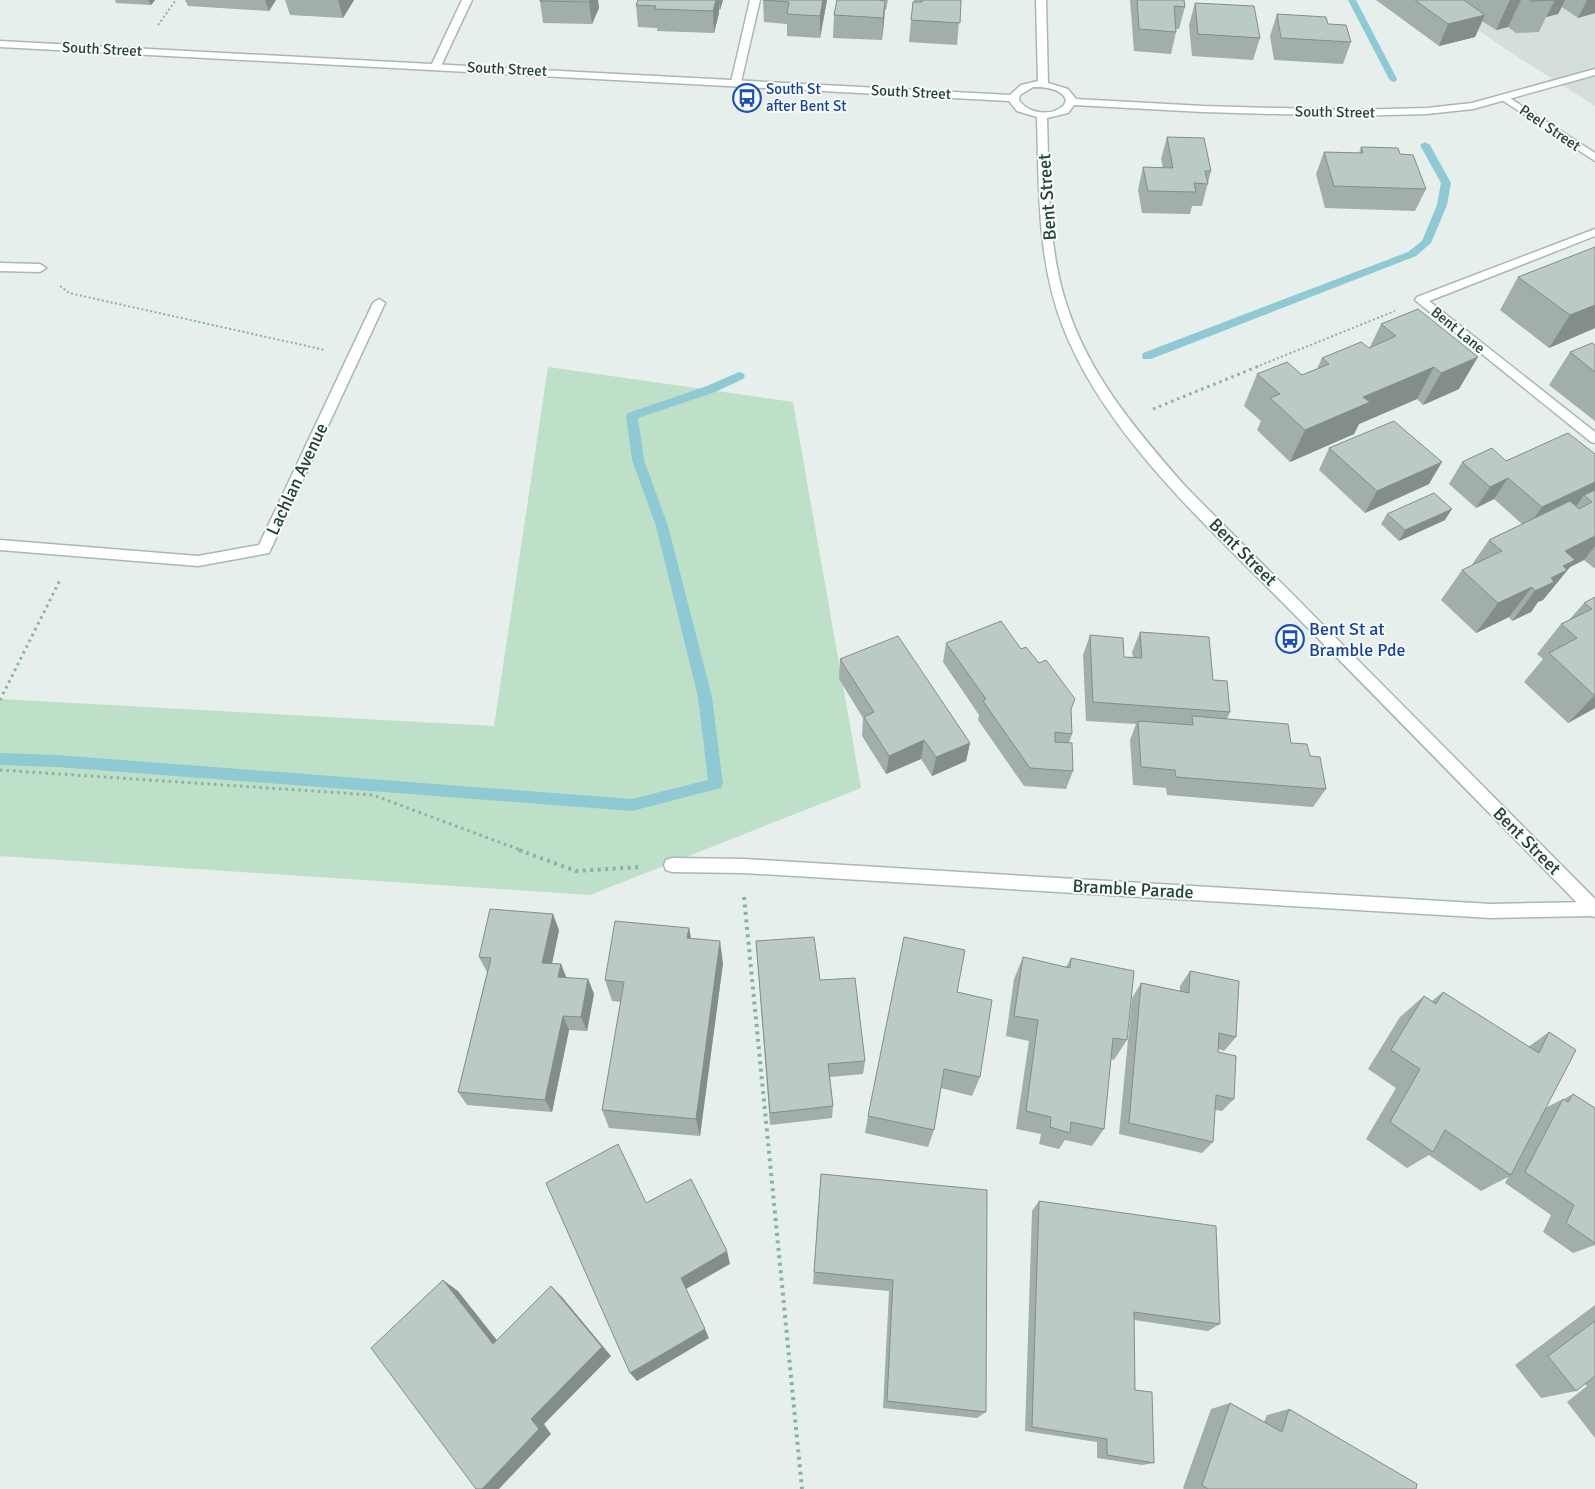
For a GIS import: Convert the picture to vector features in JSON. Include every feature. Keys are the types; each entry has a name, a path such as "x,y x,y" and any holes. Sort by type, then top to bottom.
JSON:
{"street":[{"path":"436,66 467,0"},
{"path":"736,82 755,0"},
{"path":"1041,0 1043,84"},
{"name":"South Street","path":"0,44 1014,98"},
{"name":"South Street","path":"1070,102 1203,109 1368,113 1450,109 1506,98 1595,72"},
{"path":"1043,84 1062,90 1068,95 1070,102 1068,107 1062,112 1042,115 1022,109 1016,104 1014,98 1016,92 1022,87 1043,84"},
{"name":"Peel Street","path":"1506,98 1595,158"},
{"name":"Bent Street","path":"1042,115 1047,217 1052,268 1059,300 1080,353 1123,422 1187,496 1594,910"},
{"name":"Bent Lane","path":"1421,300 1595,232"},
{"path":"0,267 40,268"},
{"name":"Bent Lane","path":"1421,300 1595,439"},
{"name":"Lachlan Avenue","path":"0,545 198,561 264,549 379,303"},
{"name":"Bramble Parade","path":"672,865 744,866 1491,911 1594,910"}],"path":[{"path":"40,268 69,294 355,356"},
{"path":"1123,422 1421,300"},
{"path":"0,700 74,552"},
{"path":"0,770 374,795 576,871 672,865"},
{"path":"744,866 744,903 802,1489"}],"shaded area":[{"path":"1435,0 1595,0 1595,106 1507,50"}],"green space":[{"path":"548,367 793,402 861,788 590,895 0,856 0,699 494,726"}],"building":[{"path":"540,0 590,0 589,2"},
{"path":"638,0 716,0 713,11 655,9 656,6 636,5"},
{"path":"763,0 823,0 820,16 787,14 789,2"},
{"path":"837,0 885,1 883,18 834,15"},
{"path":"922,0 961,0 960,23 911,20 913,2 922,2"},
{"path":"1137,0 1184,0 1185,7 1174,6 1176,32 1139,29"},
{"path":"1415,0 1464,0 1485,15 1448,24"},
{"path":"1195,3 1254,6 1260,38 1198,34"},
{"path":"1277,14 1326,17 1328,24 1346,25 1351,42 1281,38"},
{"path":"1167,137 1204,138 1211,171 1205,171 1208,184 1194,183 1196,192 1148,191 1143,167 1173,168"},
{"path":"1361,147 1398,148 1400,154 1413,155 1426,189 1334,186 1324,152 1363,153"},
{"path":"1595,247 1595,305 1570,315 1518,277"},
{"path":"1418,309 1478,357 1441,373 1434,367 1363,397 1370,402 1305,430 1270,398 1280,394 1257,374 1287,362 1302,375 1329,364 1322,358 1361,342 1369,348 1396,336 1381,324"},
{"path":"1592,343 1595,345 1595,372 1570,352"},
{"path":"1394,421 1442,462 1377,491 1329,448"},
{"path":"1568,433 1595,454 1595,482 1542,507 1508,478 1490,487 1462,462 1492,448 1506,461"},
{"path":"1595,490 1595,536 1565,551 1575,560 1563,566 1567,570 1551,578 1554,582 1535,591 1532,587 1498,603 1462,570 1502,551 1489,540 1570,501 1579,509 1592,502 1584,495"},
{"path":"1434,493 1452,509 1405,530 1387,514"},
{"path":"1595,597 1594,695 1549,653 1577,638 1561,624 1592,609 1584,603"},
{"path":"1001,621 1021,649 1026,647 1039,663 1046,660 1075,699 1071,709 1072,734 1055,732 1055,742 1072,743 1073,771 1030,768 983,701 986,699 946,643"},
{"path":"1140,632 1209,637 1213,680 1227,681 1230,712 1093,702 1090,635 1123,638 1124,657 1142,658"},
{"path":"898,636 970,743 936,757 924,740 889,756 864,717 874,712 840,659"},
{"path":"1192,716 1288,724 1291,743 1307,744 1310,756 1320,757 1326,789 1176,777 1175,770 1141,767 1138,721 1193,725"},
{"path":"490,909 553,914 542,963 561,964 558,977 588,979 581,1017 563,1016 545,1100 458,1092 491,958 479,957"},
{"path":"615,921 689,928 687,938 720,941 696,1119 602,1110 624,982 605,980"},
{"path":"814,937 820,980 855,978 865,1061 828,1064 833,1106 770,1113 756,941"},
{"path":"904,937 965,950 957,992 992,1000 980,1077 944,1069 934,1130 868,1116"},
{"path":"1023,957 1070,968 1071,958 1134,971 1127,1040 1113,1038 1104,1129 1071,1122 1070,1133 1050,1127 1051,1117 1026,1111 1038,1020 1014,1016"},
{"path":"1190,971 1239,981 1236,1037 1219,1033 1218,1052 1236,1056 1234,1099 1216,1095 1213,1142 1129,1123 1141,983 1189,993"},
{"path":"1443,992 1539,1053 1549,1032 1576,1050 1511,1175 1445,1130 1433,1152 1390,1122 1420,1069 1391,1050 1424,996 1436,1004"},
{"path":"1573,1094 1595,1108 1595,1243 1566,1223 1574,1205 1525,1172 1563,1099 1568,1102"},
{"path":"618,1144 646,1203 691,1179 727,1251 681,1278 705,1329 630,1373 546,1183"},
{"path":"821,1174 987,1190 986,1412 887,1401 893,1280 814,1272"},
{"path":"1039,1201 1216,1226 1220,1324 1134,1312 1135,1390 1152,1392 1154,1463 1107,1455 1107,1439 1032,1427"},
{"path":"443,1280 493,1344 551,1286 602,1347 531,1419 539,1429 482,1489 476,1489 371,1348"},
{"path":"1595,1321 1595,1376 1576,1391 1548,1356"},
{"path":"1230,1403 1282,1432 1289,1409 1417,1484 1416,1489 1208,1489 1202,1485"}],"waterway":[{"path":"1352,0 1393,79"},
{"path":"1147,356 1412,254 1426,243 1442,205 1446,183 1425,145"},
{"path":"0,759 57,761 632,805 716,784 705,697 662,526 638,460 632,416 711,389 739,376"}],"place":[{"name":"South St after Bent St","path":"747,98"},
{"name":"Bent St at Bramble Pde","path":"1290,639"}]}
